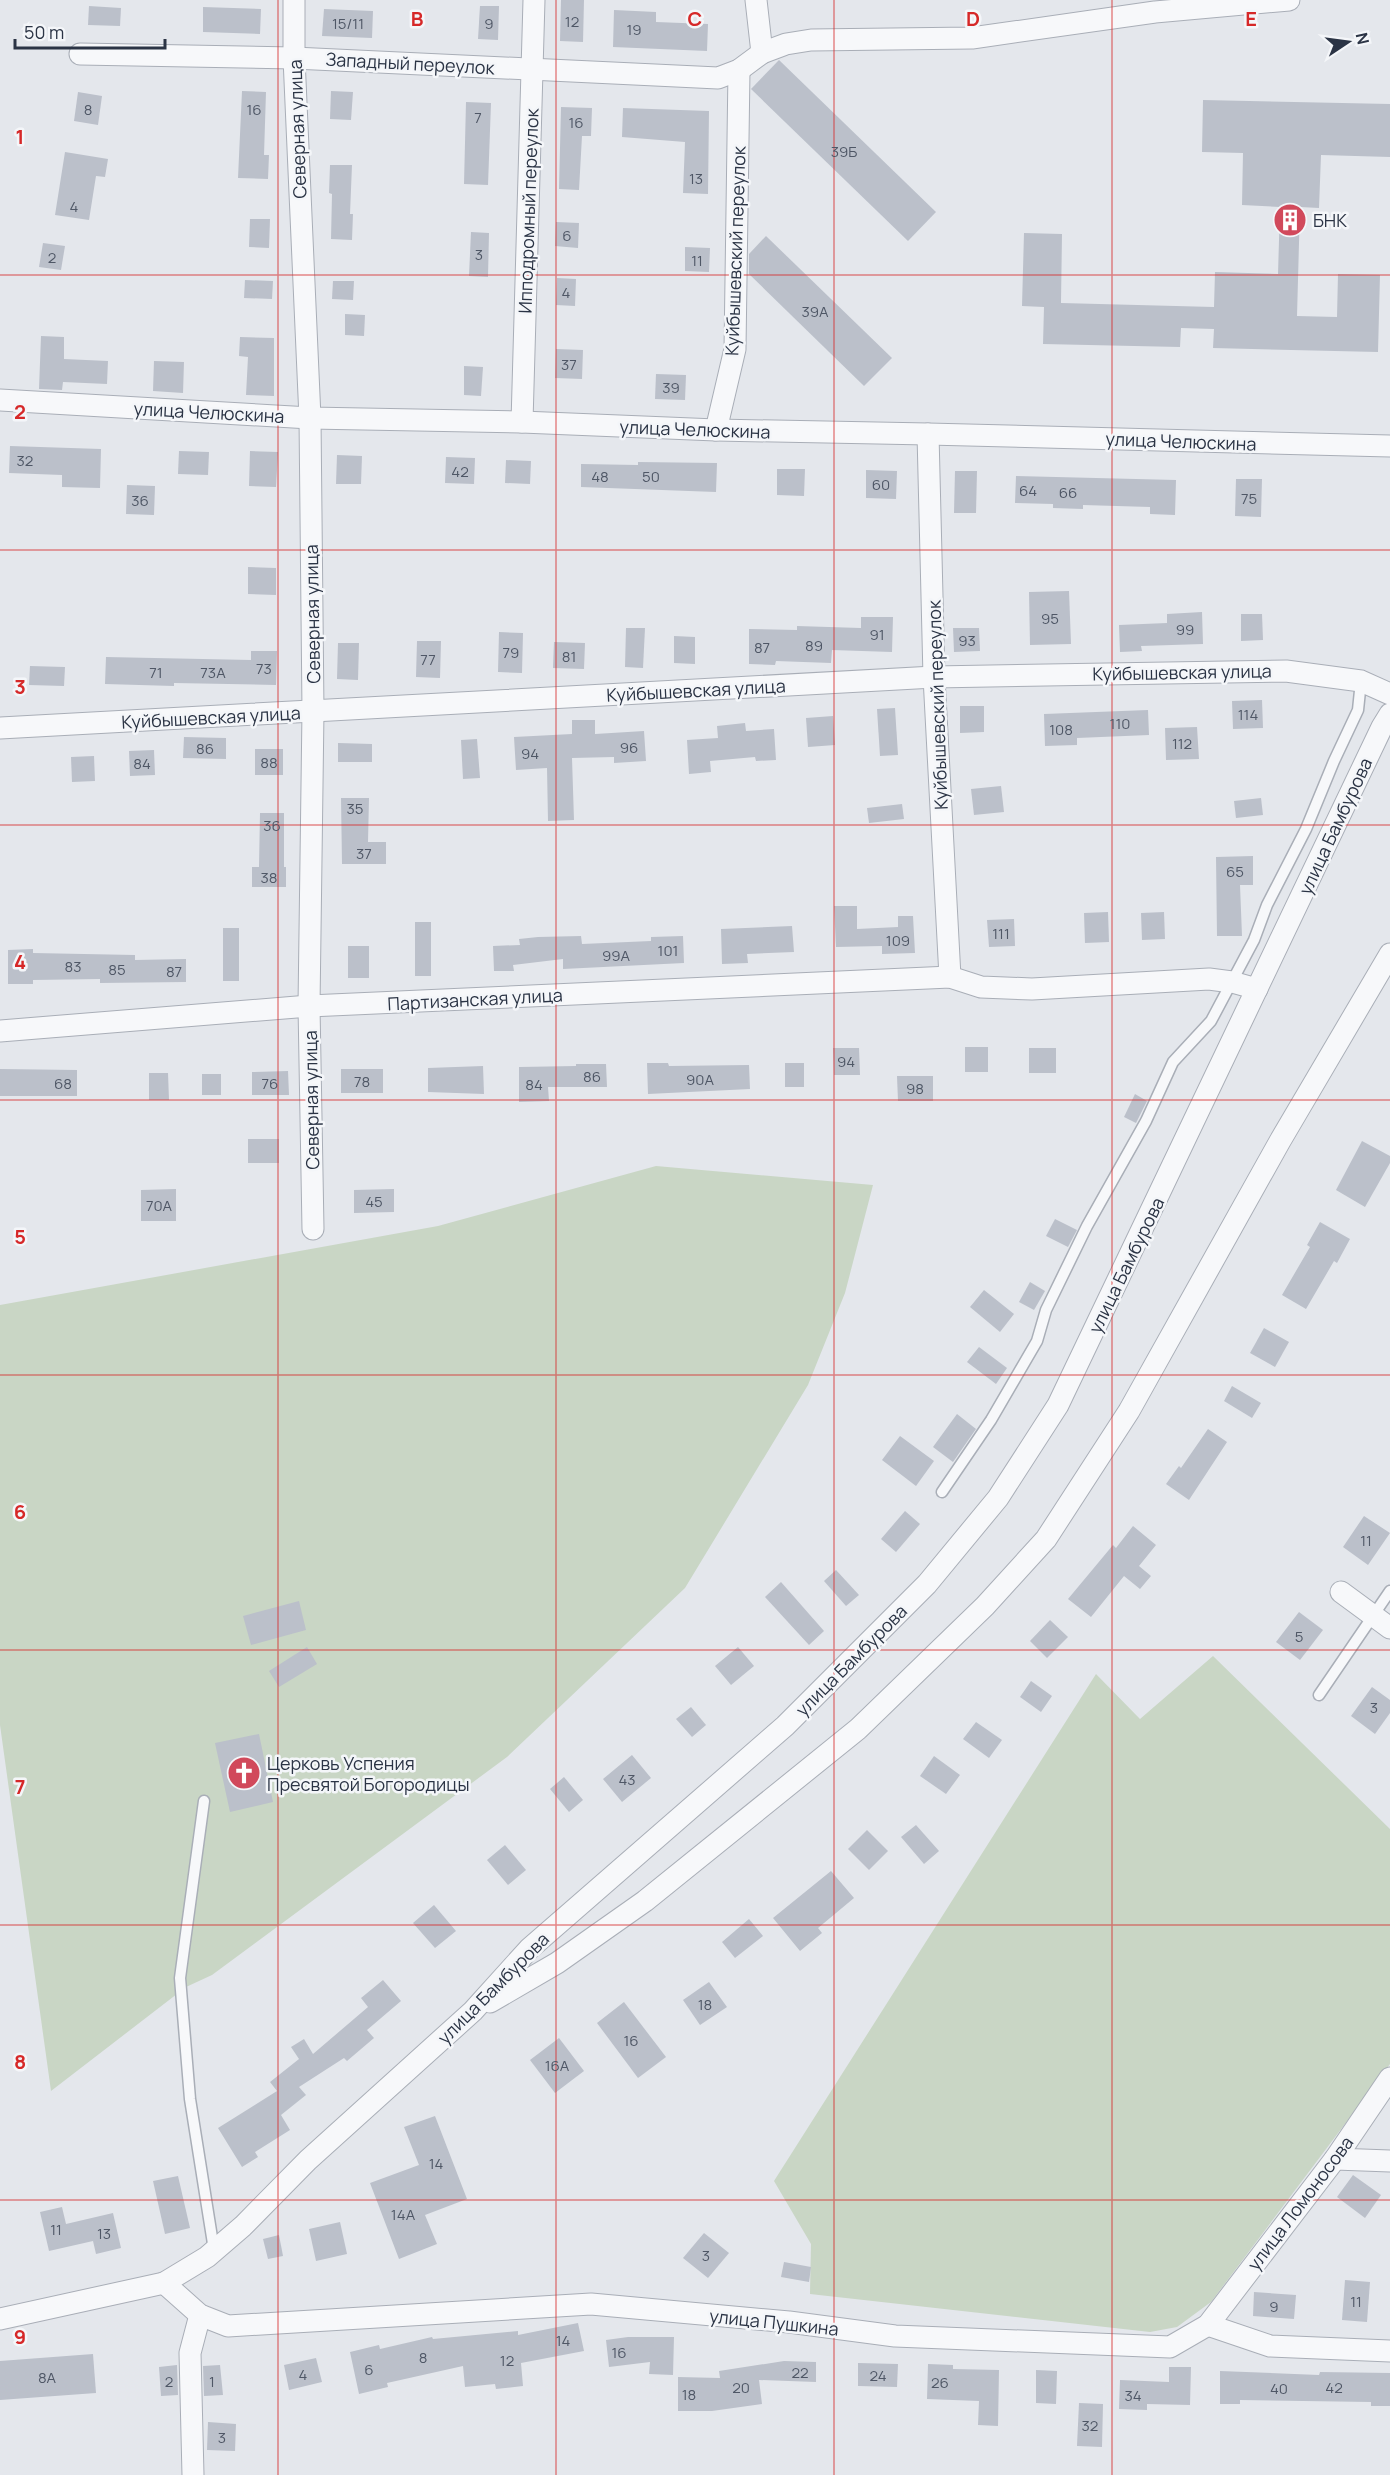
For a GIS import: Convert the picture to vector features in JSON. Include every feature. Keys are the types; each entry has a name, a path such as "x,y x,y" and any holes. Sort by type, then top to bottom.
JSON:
{"street":[{"name":"Северная улица","path":"294,0 294,58 310,418 313,711 309,1006 313,1229"},
{"name":"Ипподромный переулок","path":"522,422 534,0"},
{"path":"756,0 762,53"},
{"path":"739,70 762,53 786,44 811,40 972,38 1154,6 1289,0"},
{"name":"Западный переулок","path":"80,54 294,58 718,78 739,70"},
{"name":"Куйбышевский переулок","path":"716,430 735,350 739,70"},
{"name":"улица Челюскина","path":"0,400 310,418 1390,446"},
{"name":"Куйбышевский переулок","path":"928,434 934,677 950,977"},
{"name":"Куйбышевская улица","path":"0,728 934,677 1286,670 1360,681 1390,694"},
{"name":"улица Бамбурова","path":"0,2319 164,2283 214,2251 243,2226 308,2160 473,2011 529,1949 785,1726 927,1584 998,1498 1059,1405 1390,714"},
{"path":"473,2011 556,1963 645,1900 858,1729 985,1606 1046,1539 1129,1411 1280,1141 1390,954"},
{"path":"950,977 981,987 1032,989 1209,979 1257,989"},
{"name":"Партизанская улица","path":"0,1031 309,1006 950,977"},
{"path":"1341,1592 1382,1622"},
{"name":"улица Ломоносова","path":"1208,2325 1335,2159 1390,2078"},
{"path":"1335,2159 1390,2161"},
{"name":"улица Пушкина","path":"164,2283 200,2315 228,2326 591,2304 789,2322 896,2336 1170,2347 1208,2325"},
{"path":"193,2475 190,2353 200,2315"},
{"path":"1208,2325 1270,2346 1390,2351"}],"lane":[{"path":"942,1492 991,1420 1037,1341 1046,1310 1077,1247 1146,1121 1173,1062 1211,1021 1254,940 1266,905 1306,829 1358,710 1360,681"},
{"path":"1319,1695 1358,1636 1382,1622 1390,1591"},
{"path":"204,1801 180,1978 190,2099 214,2251"}],"green space":[{"path":"656,1166 873,1185 845,1293 808,1385 685,1588 507,1757 212,1975 186,1987 51,2091 0,1725 0,1305 438,1226"},
{"path":"1213,1656 1390,1829 1390,2064 1211,2302 1177,2327 1150,2332 810,2294 811,2244 774,2181 1096,1674 1140,1719"}],"building":[{"path":"561,0 584,0 583,42 560,41"},
{"path":"89,6 121,8 120,26 88,25"},
{"path":"480,6 499,6 498,40 478,39"},
{"path":"203,7 261,9 260,34 203,32"},
{"path":"324,9 373,11 372,38 322,36"},
{"path":"614,10 656,12 656,22 708,24 707,51 613,47"},
{"path":"779,60 936,212 908,241 751,89"},
{"path":"242,91 266,92 264,155 269,155 268,179 238,178"},
{"path":"331,91 353,92 351,120 330,119"},
{"path":"78,92 102,96 98,125 74,121"},
{"name":"БНК","path":"1203,100 1390,104 1390,157 1321,155 1319,208 1300,207 1297,316 1337,317 1338,274 1380,275 1378,352 1213,348 1214,329 1181,328 1180,347 1043,344 1044,307 1022,306 1024,233 1062,234 1061,303 1214,307 1215,272 1278,274 1280,207 1242,205 1243,153 1202,152"},
{"path":"466,102 491,103 488,185 464,184"},
{"path":"561,107 592,108 591,136 582,136 579,190 559,189"},
{"path":"623,108 709,111 708,194 683,193 685,142 622,137"},
{"path":"65,152 108,159 105,177 96,176 89,220 55,215"},
{"path":"330,165 352,165 350,214 353,214 352,240 331,239"},
{"path":"250,219 270,219 269,248 249,247"},
{"path":"556,222 579,223 578,248 555,246"},
{"path":"471,232 489,233 488,277 469,276"},
{"path":"766,236 892,358 864,386 749,274 749,254"},
{"path":"43,243 65,246 61,270 39,267"},
{"path":"685,247 710,248 709,272 685,271"},
{"path":"557,278 576,279 575,306 556,305"},
{"path":"245,280 273,281 272,299 244,298"},
{"path":"333,281 354,281 353,300 332,299"},
{"path":"345,314 365,315 364,336 345,335"},
{"path":"41,336 64,337 64,359 108,361 107,384 63,382 62,390 39,389"},
{"path":"240,337 274,338 274,396 246,395 248,357 239,356"},
{"path":"556,349 583,350 582,379 555,378"},
{"path":"154,361 184,362 183,393 153,391"},
{"path":"464,366 483,367 481,396 464,395"},
{"path":"656,374 686,375 685,400 655,399"},
{"path":"10,446 101,449 100,488 62,487 62,475 9,473"},
{"path":"179,451 209,452 208,475 178,474"},
{"path":"250,451 278,452 276,487 249,486"},
{"path":"337,455 362,456 361,484 336,484"},
{"path":"446,457 475,458 474,484 445,483"},
{"path":"506,460 531,461 530,484 505,483"},
{"path":"638,462 717,463 716,492 581,487 581,464 638,465"},
{"path":"777,469 805,469 804,496 777,495"},
{"path":"866,470 897,471 896,499 866,498"},
{"path":"955,471 977,471 976,513 954,513"},
{"path":"1016,476 1176,480 1175,515 1150,514 1150,507 1083,505 1083,509 1053,508 1053,504 1015,503"},
{"path":"1236,479 1262,479 1261,517 1235,516"},
{"path":"127,485 155,486 154,515 126,514"},
{"path":"248,567 276,568 276,595 248,594"},
{"path":"1069,591 1071,644 1030,645 1029,592"},
{"path":"1202,612 1203,644 1141,646 1142,651 1120,652 1119,625 1167,623 1167,614"},
{"path":"1241,614 1262,614 1263,640 1241,641"},
{"path":"861,617 893,617 892,652 832,650 831,663 776,661 775,665 749,664 749,629 797,630 797,626 861,628"},
{"path":"626,628 645,628 643,668 625,667"},
{"path":"953,628 979,628 980,651 954,652"},
{"path":"499,632 523,633 522,673 498,672"},
{"path":"674,636 695,637 695,664 674,663"},
{"path":"417,641 441,641 440,678 416,677"},
{"path":"554,642 585,643 584,669 553,668"},
{"path":"338,643 359,643 358,680 337,679"},
{"path":"251,651 277,651 276,685 105,684 106,657 251,660"},
{"path":"30,666 65,667 64,686 29,685"},
{"path":"1262,700 1263,728 1233,729 1232,701"},
{"path":"960,706 984,706 984,732 960,733"},
{"path":"895,708 898,755 880,756 877,709"},
{"path":"1148,710 1149,735 1077,738 1077,745 1045,746 1044,714"},
{"path":"833,716 835,745 808,747 806,718"},
{"path":"572,720 595,720 595,734 644,731 646,761 614,763 614,757 572,758 574,820 548,821 547,768 516,770 514,737 572,734"},
{"path":"745,723 746,731 774,729 776,760 756,761 755,757 710,761 711,772 689,774 687,740 718,738 717,726"},
{"path":"1197,727 1199,759 1166,760 1165,728"},
{"path":"184,737 226,738 226,759 183,758"},
{"path":"477,739 480,778 463,779 461,740"},
{"path":"338,743 372,744 372,762 338,762"},
{"path":"255,749 283,749 283,775 255,775"},
{"path":"154,750 155,775 130,776 129,751"},
{"path":"94,756 95,781 72,782 71,757"},
{"path":"1001,786 1004,812 974,815 971,789"},
{"path":"341,798 369,798 368,842 386,842 386,864 342,864"},
{"path":"1261,798 1263,815 1236,818 1234,801"},
{"path":"902,804 904,819 869,823 867,808"},
{"path":"260,813 284,813 286,887 252,887 252,867 259,867"},
{"path":"1253,856 1253,885 1240,885 1242,936 1217,936 1216,857"},
{"path":"834,906 857,906 857,929 898,927 898,916 913,916 915,953 882,954 882,946 836,947"},
{"path":"1108,912 1109,942 1085,943 1084,913"},
{"path":"1164,912 1165,939 1142,940 1141,913"},
{"path":"1014,919 1015,946 989,947 987,920"},
{"path":"415,922 431,922 431,976 415,976"},
{"path":"792,926 794,952 747,954 748,963 722,964 721,929"},
{"path":"223,928 239,928 239,981 223,981"},
{"path":"581,936 582,944 651,941 651,937 683,936 684,963 563,969 563,959 513,965 514,971 494,971 493,946 520,945 519,939"},
{"path":"348,946 369,946 369,978 348,978"},
{"path":"33,949 33,953 135,955 135,960 186,959 186,982 100,983 100,979 33,980 33,984 8,984 8,950"},
{"path":"965,1047 988,1047 988,1072 965,1072"},
{"path":"833,1048 859,1048 860,1075 834,1075"},
{"path":"1029,1048 1056,1048 1056,1073 1029,1073"},
{"path":"647,1063 668,1063 669,1066 749,1065 750,1089 648,1094"},
{"path":"785,1063 804,1063 804,1087 785,1087"},
{"path":"576,1064 606,1064 607,1087 548,1087 549,1101 519,1102 519,1067 576,1066"},
{"path":"483,1066 484,1094 428,1092 428,1068"},
{"path":"0,1069 77,1070 77,1096 0,1096"},
{"path":"341,1069 383,1069 383,1093 341,1093"},
{"path":"288,1071 289,1095 252,1095 252,1072"},
{"path":"149,1073 168,1073 169,1100 149,1100"},
{"path":"202,1074 221,1074 221,1095 202,1095"},
{"path":"897,1076 933,1076 933,1101 898,1101"},
{"path":"1135,1094 1147,1101 1136,1123 1124,1117"},
{"path":"248,1139 279,1139 279,1163 248,1163"},
{"path":"1362,1141 1390,1156 1390,1163 1365,1207 1336,1190"},
{"path":"176,1189 176,1221 141,1221 141,1190"},
{"path":"394,1189 394,1212 354,1213 354,1190"},
{"path":"1055,1219 1077,1230 1068,1247 1046,1236"},
{"path":"1320,1222 1350,1239 1337,1263 1334,1261 1306,1309 1282,1295 1310,1247 1307,1245"},
{"path":"1030,1282 1045,1291 1034,1310 1019,1302"},
{"path":"984,1290 1014,1314 1000,1332 970,1307"},
{"path":"1264,1328 1289,1342 1275,1367 1250,1353"},
{"path":"979,1347 1007,1368 996,1384 967,1362"},
{"path":"1232,1386 1261,1403 1252,1418 1224,1401"},
{"path":"957,1414 976,1429 953,1462 933,1447"},
{"path":"1208,1429 1227,1442 1189,1500 1166,1484 1179,1466 1181,1468"},
{"path":"900,1436 934,1461 916,1486 882,1460"},
{"path":"905,1511 920,1524 896,1552 881,1539"},
{"path":"1364,1516 1390,1533 1368,1565 1343,1547"},
{"path":"1133,1526 1156,1545 1139,1566 1151,1576 1140,1589 1124,1576 1091,1617 1068,1599 1113,1545 1116,1548"},
{"path":"836,1570 859,1595 846,1606 824,1581"},
{"path":"781,1582 824,1631 809,1645 765,1597"},
{"path":"299,1601 306,1630 251,1645 243,1616"},
{"path":"1299,1612 1323,1630 1300,1660 1276,1642"},
{"path":"1050,1620 1068,1637 1047,1658 1030,1641"},
{"path":"307,1647 317,1664 279,1687 269,1671"},
{"path":"738,1647 754,1666 731,1685 715,1666"},
{"path":"1031,1681 1052,1696 1041,1712 1020,1697"},
{"path":"1372,1687 1390,1700 1390,1713 1375,1734 1351,1716"},
{"path":"691,1707 706,1725 692,1737 676,1719"},
{"path":"976,1722 1002,1740 989,1758 963,1739"},
{"name":"Церковь Успения Пресвятой Богородицы","path":"259,1734 273,1802 230,1812 215,1743"},
{"path":"632,1755 651,1778 622,1802 603,1779"},
{"path":"934,1756 960,1775 946,1794 920,1776"},
{"path":"564,1777 583,1800 569,1812 550,1789"},
{"path":"916,1825 939,1851 924,1864 901,1837"},
{"path":"867,1830 888,1851 869,1870 848,1849"},
{"path":"505,1845 526,1870 508,1885 487,1860"},
{"path":"831,1871 854,1898 818,1928 822,1933 800,1951 773,1918"},
{"path":"434,1905 456,1931 435,1948 413,1923"},
{"path":"749,1919 763,1936 735,1958 722,1942"},
{"path":"383,1980 401,2001 367,2030 374,2038 347,2061 344,2058 299,2087 306,2095 281,2115 290,2130 255,2152 258,2157 242,2167 218,2128 277,2091 270,2082 299,2059 291,2047 304,2039 313,2054 368,2007 361,1998"},
{"path":"709,1982 727,2007 700,2025 683,2000"},
{"path":"624,2002 666,2057 638,2078 597,2023"},
{"path":"559,2038 584,2071 555,2093 530,2060"},
{"path":"435,2116 467,2199 425,2215 437,2244 399,2259 370,2183 419,2165 404,2127"},
{"path":"1353,2175 1381,2195 1365,2218 1337,2197"},
{"path":"178,2176 190,2228 165,2234 153,2181"},
{"path":"62,2207 66,2224 113,2213 121,2248 96,2254 93,2241 49,2251 40,2212"},
{"path":"340,2222 347,2254 316,2261 309,2229"},
{"path":"704,2233 729,2253 708,2278 683,2258"},
{"path":"279,2235 283,2256 268,2259 263,2239"},
{"path":"784,2262 811,2267 809,2282 781,2277"},
{"path":"1345,2280 1370,2282 1367,2322 1342,2320"},
{"path":"1254,2292 1296,2295 1294,2319 1253,2316"},
{"path":"578,2323 584,2351 521,2363 523,2386 496,2389 495,2384 465,2387 463,2366 387,2383 388,2387 359,2394 350,2352 379,2345 380,2349 432,2337 433,2339 518,2331 518,2335"},
{"path":"628,2337 674,2337 673,2375 649,2374 650,2362 609,2367 606,2340"},
{"path":"93,2354 96,2393 0,2400 0,2361"},
{"path":"316,2358 322,2382 289,2390 284,2365"},
{"path":"784,2361 816,2362 816,2382 759,2380 762,2404 712,2411 678,2411 678,2377 720,2378 719,2371"},
{"path":"858,2363 898,2364 897,2387 858,2386"},
{"path":"928,2364 953,2365 953,2369 999,2370 998,2426 978,2425 979,2401 927,2399"},
{"path":"177,2365 178,2395 161,2396 159,2367"},
{"path":"220,2365 223,2395 204,2396 203,2366"},
{"path":"1169,2367 1191,2367 1190,2405 1147,2404 1147,2410 1119,2409 1120,2380 1169,2382"},
{"path":"1036,2370 1057,2371 1056,2404 1036,2403"},
{"path":"1220,2371 1319,2375 1320,2372 1390,2373 1390,2406 1371,2406 1371,2402 1240,2400 1240,2404 1220,2404"},
{"path":"1079,2403 1103,2404 1102,2447 1077,2446"},
{"path":"208,2422 236,2424 235,2451 207,2450"}],"place":[{"name":"БНК","path":"1290,220"},
{"name":"Церковь Успения Пресвятой Богородицы","path":"244,1773"}]}
